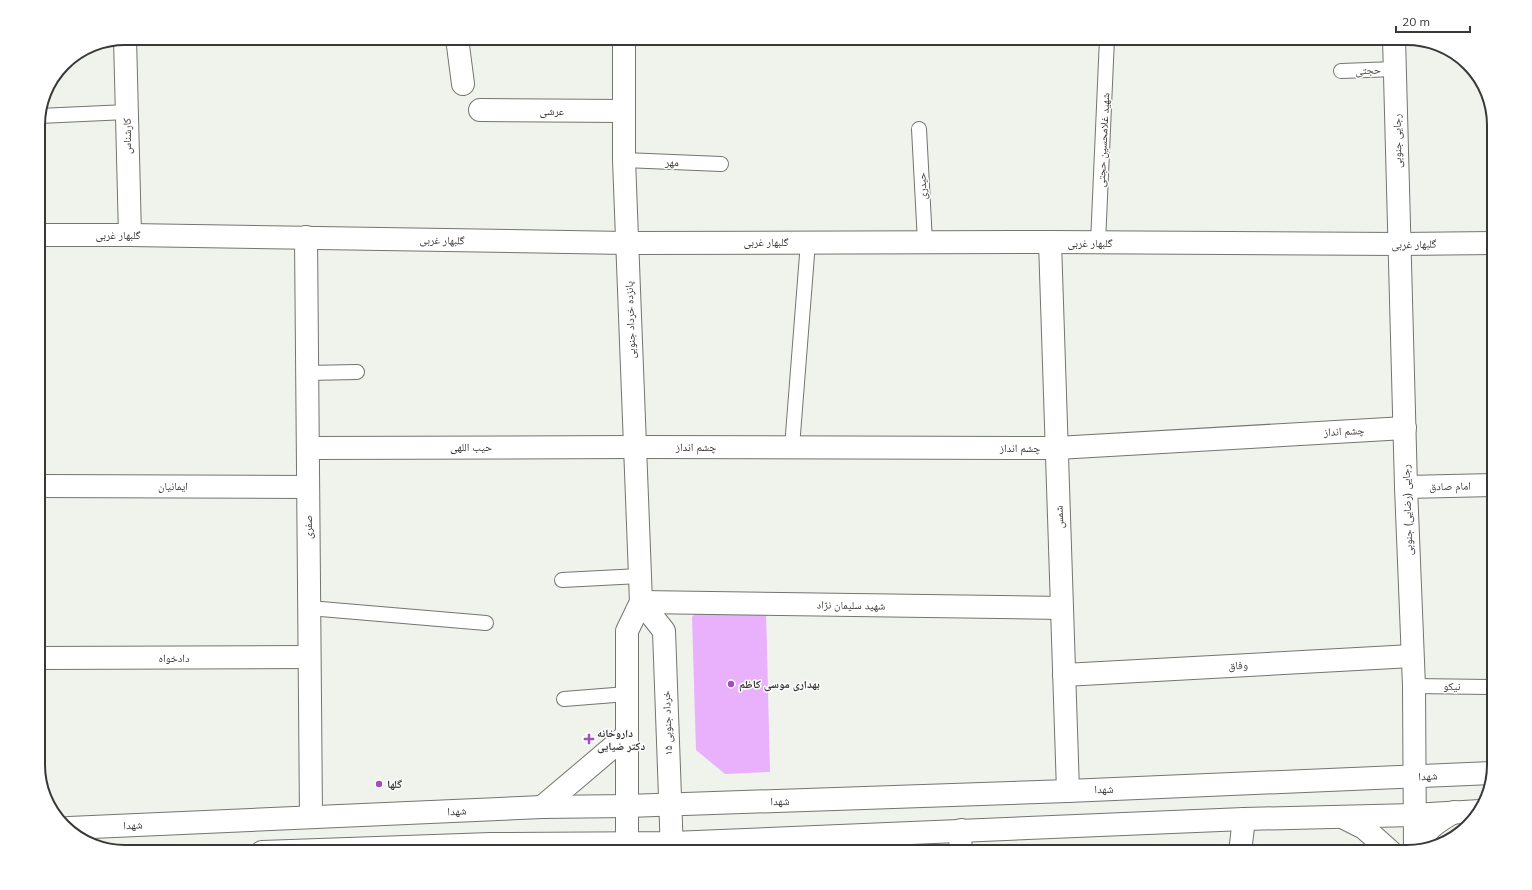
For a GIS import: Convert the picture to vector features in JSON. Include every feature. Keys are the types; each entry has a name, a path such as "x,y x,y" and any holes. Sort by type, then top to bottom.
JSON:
{"street":[{"name":"کارشناس","path":"125,45 130,235"},
{"path":"458,45 463,84"},
{"name":"پانزده خرداد جنوبی","path":"624,45 624,160 641,602"},
{"name":"رجایی جنوبی","path":"1394,45 1399,244"},
{"name":"عرشی","path":"480,110 624,111"},
{"name":"گلبهار غربی","path":"45,235 306,237 627,243 1487,243"},
{"name":"صفری","path":"306,237 311,817"},
{"name":"شمس","path":"1050,242 1068,791"},
{"name":"رجایی (رضایی) جنوبی","path":"1399,244 1406,487 1414,686 1414,815"},
{"name":"چشم انداز","path":"635,447 1057,448 1405,428"},
{"name":"حیب اللهی","path":"308,448 635,447"},
{"name":"امام صادق","path":"1406,487 1487,485"},
{"name":"ایمانیان","path":"45,486 308,487"},
{"path":"627,845 627,631 641,602"},
{"name":"شهید سلیمان نژاد","path":"641,602 1062,608"},
{"name":"۱۵ خرداد جنوبی","path":"641,602 664,631 672,845"},
{"name":"وفاق","path":"1064,675 1412,656"},
{"name":"دادخواه","path":"45,658 309,657"},
{"path":"542,807 627,735"},
{"name":"شهدا","path":"76,828 542,807 670,805 1068,791 1486,772"},
{"path":"796,845 961,830 1244,819 1414,815 1472,811"},
{"path":"1419,844 1425,833 1434,824 1454,812"},
{"path":"1414,815 1415,844"},
{"path":"1342,816 1364,828 1383,845"},
{"path":"1241,845 1244,819"},
{"path":"960,845 961,830"}],"lane":[{"name":"شهید غلامحسین حجتی","path":"1098,243 1107,45"},
{"name":"حجتی","path":"1341,72 1395,69"},
{"path":"46,116 127,112"},
{"name":"حیدری","path":"919,129 925,242"},
{"name":"مهر","path":"624,160 721,164"},
{"path":"792,447 808,242"},
{"path":"307,373 357,372"},
{"path":"562,580 640,576"},
{"path":"309,608 486,622"},
{"name":"نیکو","path":"1414,686 1487,687"},
{"path":"564,699 627,694"}],"building":[{"name":"بهداری موسی کاظم","path":"766,609 770,772 725,774 696,750 692,617 698,611"}],"place":[{"name":"بهداری موسی کاظم","path":"731,684"},
{"name":"داروخانه دکتر ضیایی","path":"589,739"},
{"name":"گلها","path":"379,784"}]}
